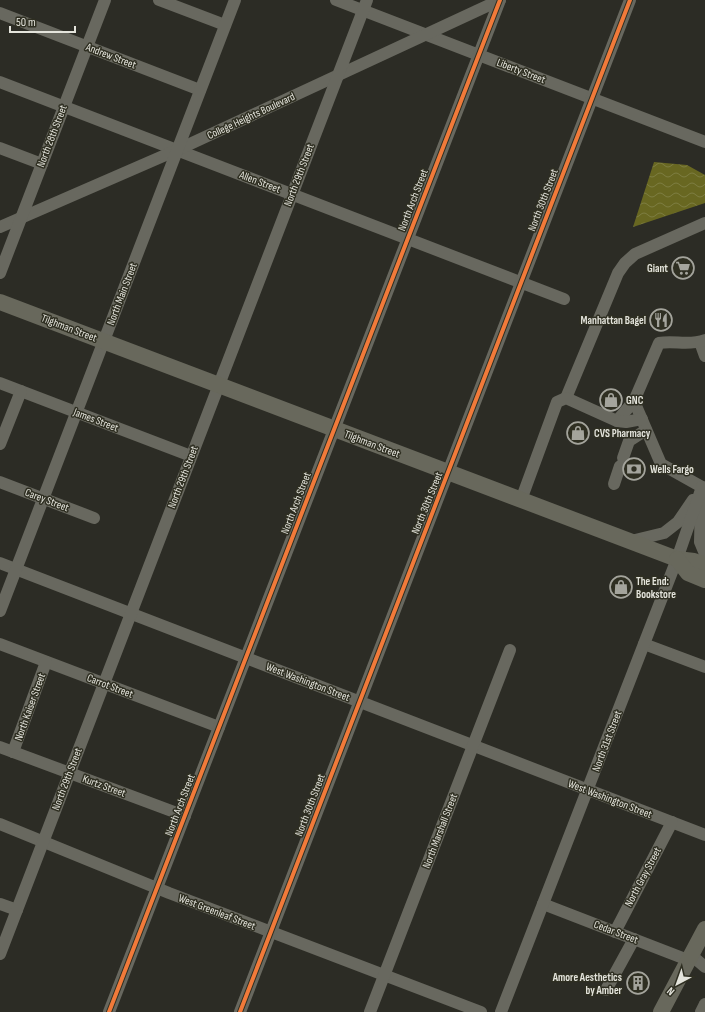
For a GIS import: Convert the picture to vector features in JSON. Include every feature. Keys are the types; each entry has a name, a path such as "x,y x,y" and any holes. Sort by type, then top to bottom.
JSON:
{"main road":[{"name":"Tilghman Street","path":"0,302 448,474 677,559 694,561 705,565"},
{"name":"Tilghman Street","path":"677,559 688,573 705,580"},
{"path":"661,1012 705,928"}],"street":[{"name":"North 28th Street","path":"0,273 105,0"},
{"path":"160,0 225,25"},
{"name":"North Main Street","path":"0,612 235,0"},
{"name":"Liberty Street","path":"336,0 365,5 424,34 705,142"},
{"name":"College Heights Boulevard","path":"0,227 177,150 500,0"},
{"name":"North Arch Street","path":"109,1012 500,0"},
{"name":"North 30th Street","path":"240,1012 630,0"},
{"name":"North 29th Street","path":"0,954 365,5"},
{"name":"Andrew Street","path":"0,13 200,90"},
{"name":"Allen Street","path":"0,82 564,299"},
{"path":"0,148 42,164"},
{"path":"521,500 557,402 566,398 618,273 624,263 635,254 705,223"},
{"path":"617,421 634,401 659,343 668,341 676,344 702,341 705,356"},
{"name":"James Street","path":"0,383 191,456"},
{"path":"0,444 21,391"},
{"path":"566,398 617,421 644,425"},
{"path":"634,401 661,464 703,484"},
{"path":"614,484 629,441 644,425"},
{"name":"Carey Street","path":"0,482 94,518"},
{"path":"631,541 664,533 678,522 703,484"},
{"path":"703,484 700,542 705,554"},
{"name":"North 31st Street","path":"501,1012 677,559 703,484"},
{"name":"West Washington Street","path":"0,563 587,791 705,835"},
{"name":"Carrot Street","path":"0,644 219,727"},
{"path":"644,644 705,667"},
{"name":"North Marshall Street","path":"370,1012 510,650"},
{"name":"North Kaiser Street","path":"14,752 46,662"},
{"name":"Kurtz Street","path":"0,747 185,816"},
{"name":"North Gray Street","path":"615,932 672,822"},
{"name":"West Greenleaf Street","path":"0,824 157,888 481,1012"},
{"path":"0,904 17,910"},
{"name":"Cedar Street","path":"543,904 615,932 689,958 705,967"},
{"path":"606,990 634,939"},
{"path":"701,1012 705,1004"}],"water":[{"path":"654,162 687,165 705,175 705,203 633,227"}],"cycle path":[{"path":"109,1012 500,0"},
{"path":"240,1012 630,0"}],"place":[{"name":"Giant","path":"683,268"},
{"name":"Manhattan Bagel","path":"661,320"},
{"name":"GNC","path":"611,400"},
{"name":"CVS Pharmacy","path":"578,433"},
{"name":"Wells Fargo","path":"634,469"},
{"name":"The End: Bookstore","path":"621,587"},
{"name":"Amore Aesthetics by Amber","path":"638,983"}]}
